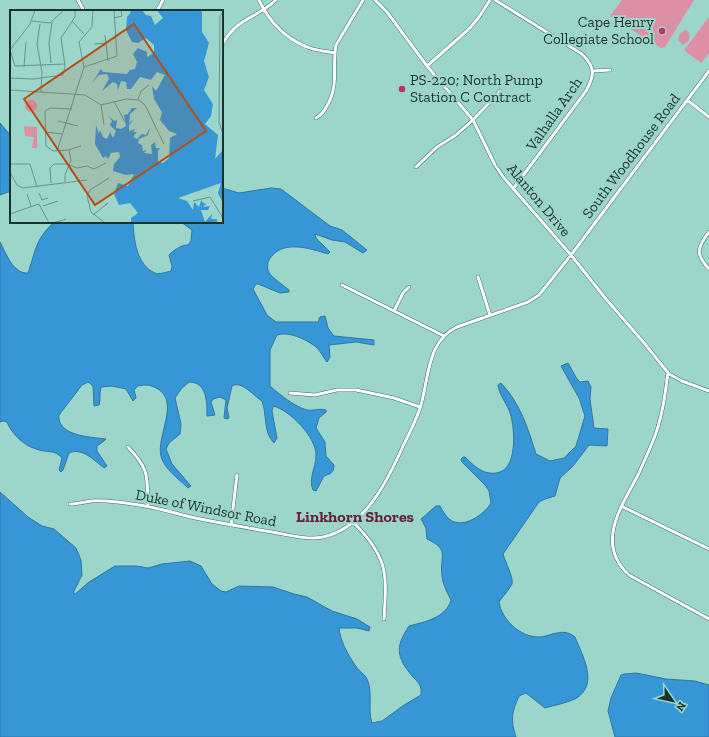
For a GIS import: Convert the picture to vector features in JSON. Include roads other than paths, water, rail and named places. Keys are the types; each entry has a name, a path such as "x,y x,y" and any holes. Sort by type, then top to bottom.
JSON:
{"street":[{"path":"78,0 83,10"},
{"path":"157,10 162,0"},
{"path":"259,0 280,30 293,39 307,47 335,52"},
{"path":"223,43 236,25 264,9 276,0"},
{"path":"316,118 321,116 324,111 334,88 336,45 363,0"},
{"name":"Alanton Drive","path":"375,0 387,12 427,66 472,120 495,165 513,189 571,255 668,372 682,381 709,390"},
{"path":"427,66 468,29 479,17 490,0"},
{"name":"Valhalla Arch","path":"495,0 582,54 589,61 593,71 592,80 586,91 513,189"},
{"path":"593,71 610,70"},
{"name":"South Woodhouse Road","path":"571,255 709,71"},
{"path":"416,167 437,147 456,135 500,91"},
{"path":"687,100 709,117"},
{"path":"709,232 699,249 700,258 709,269"},
{"name":"Duke of Windsor Road","path":"70,504 90,501 106,501 148,507 231,525 311,538 332,534 353,522 365,510 388,478 404,446 420,407 429,364 434,351 444,336 449,331 457,327 534,299 540,294 571,255"},
{"path":"478,277 490,315"},
{"path":"342,285 444,336"},
{"path":"394,311 403,293 409,287"},
{"path":"668,372 658,426 647,456 621,506 613,528 612,542 616,557 625,571 642,583 709,619"},
{"path":"290,393 315,395 337,390 356,390 394,398 420,407"},
{"path":"128,446 140,460 147,474 148,507"},
{"path":"231,525 237,475"},
{"path":"621,506 709,549"},
{"path":"353,522 366,536 383,564 386,586 384,619"}],"water":[{"path":"0,123 10,135 10,191 0,195"},
{"path":"223,188 239,193 271,188 281,189 330,226 342,230 367,250 363,253 345,242 332,240 315,234 316,238 330,252 328,254 312,249 288,247 274,253 269,260 268,271 289,290 289,292 280,293 258,284 256,284 253,289 267,315 276,322 318,322 320,317 325,316 328,328 334,336 374,340 374,345 356,342 329,345 330,357 327,362 315,346 302,338 292,335 277,335 270,350 270,386 297,406 307,410 326,410 326,412 319,418 316,428 325,442 326,456 334,465 334,468 330,474 324,476 316,491 313,490 311,482 316,460 315,449 307,433 287,413 273,406 272,411 277,438 274,443 268,434 262,401 247,389 239,385 232,386 227,408 228,419 224,418 226,400 220,397 213,399 211,402 215,415 207,416 205,394 203,389 195,383 189,382 181,389 175,398 181,424 180,434 169,443 166,449 172,464 191,486 188,488 168,469 161,456 160,448 166,420 167,403 164,395 158,389 153,387 146,385 138,386 134,390 136,398 133,401 126,389 112,386 101,387 99,405 94,406 93,386 88,382 82,385 59,415 60,422 63,427 69,431 84,436 106,439 97,446 97,451 107,466 104,468 88,455 74,452 69,453 61,472 59,470 62,458 59,455 27,445 15,435 7,422 0,422 0,242 14,267 28,273 43,234 53,223 133,223 135,243 140,258 149,269 158,274 171,271 172,266 169,255 178,248 188,245 191,241 192,230 182,223 223,223"},
{"path":"568,363 577,379 580,382 588,381 591,387 590,399 594,428 608,429 607,446 589,445 573,466 560,478 555,496 539,502 503,554 511,574 512,584 499,602 508,621 519,631 525,634 539,637 562,632 571,634 575,637 585,661 588,678 587,686 575,699 545,708 526,693 519,696 512,720 516,737 0,737 0,492 28,517 42,526 54,529 76,548 81,560 82,575 74,591 74,595 89,582 115,566 137,566 148,568 162,564 190,561 201,566 212,584 221,591 226,592 239,586 273,587 307,597 332,611 357,619 370,627 369,631 357,628 339,628 340,633 350,657 356,667 366,677 368,682 370,688 370,712 372,723 382,721 421,695 420,685 403,664 399,652 404,633 409,626 428,621 439,615 448,606 451,600 445,588 441,569 442,550 427,539 426,528 421,519 436,506 440,506 449,519 454,522 466,522 478,516 488,508 491,503 489,491 485,485 462,462 461,459 465,457 480,470 489,473 500,472 506,468 510,462 514,444 513,425 509,410 498,385 501,383 518,407 536,454 550,461 564,458 576,446 585,416 579,398 561,366"},
{"path":"636,673 666,679 695,681 709,685 709,737 615,737 608,711 611,698 621,675"}],"place":[{"name":"Cape Henry Collegiate School","path":"662,31"},
{"name":"PS-220; North Pump Station C Contract","path":"402,89"}],"district":[{"name":"Linkhorn Shores","path":"355,516"}]}
